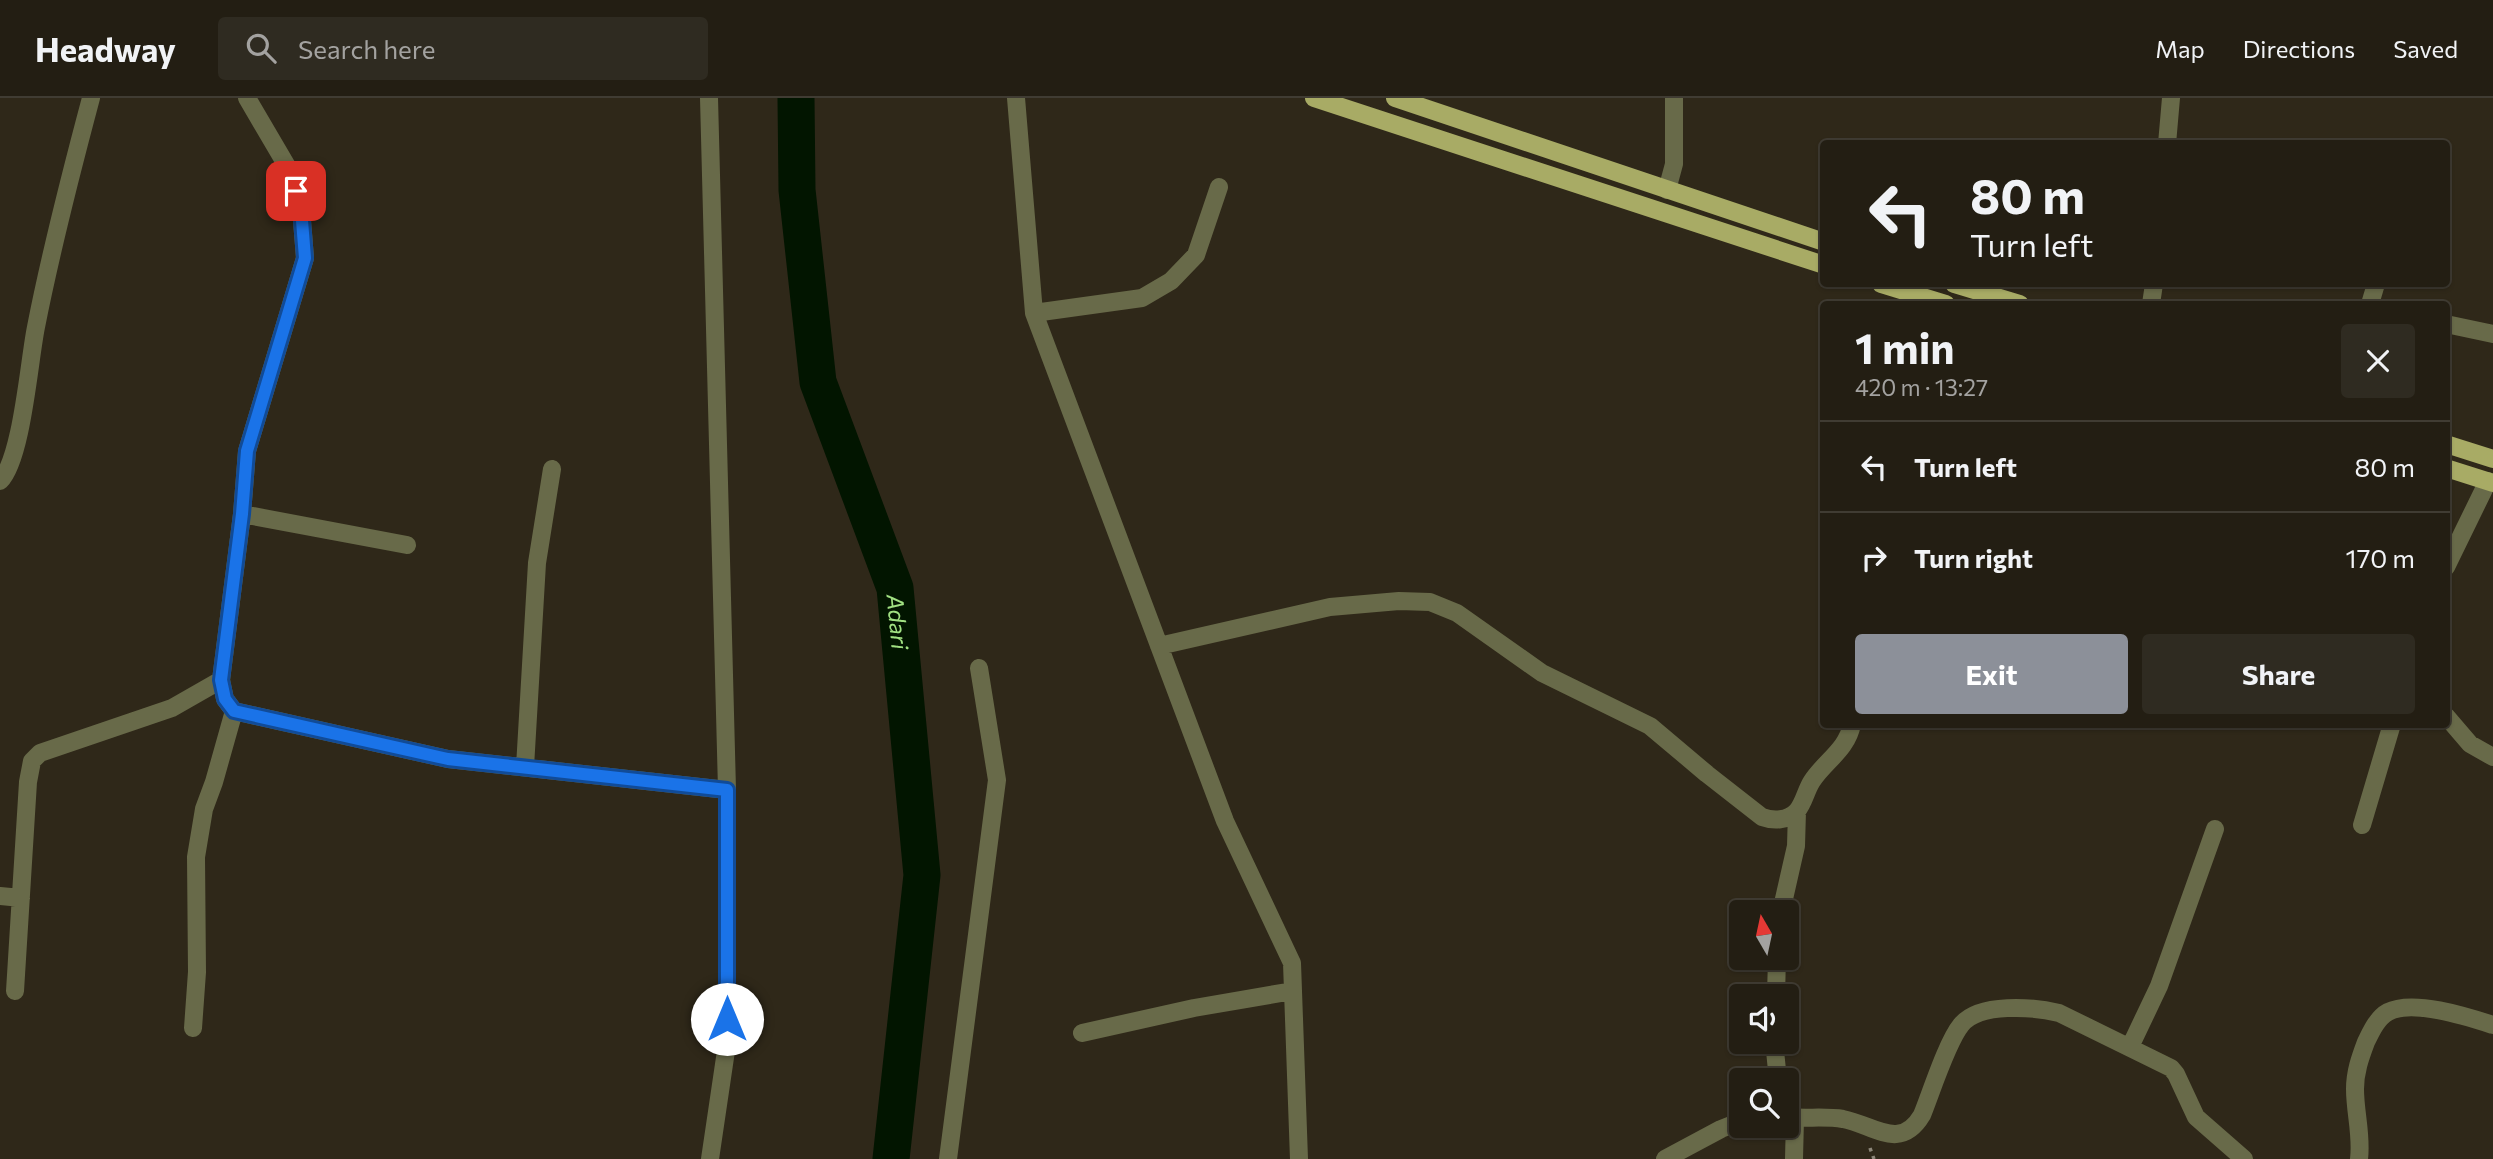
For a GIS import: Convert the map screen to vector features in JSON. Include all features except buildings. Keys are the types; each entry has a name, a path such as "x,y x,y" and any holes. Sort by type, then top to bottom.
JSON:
{"main road":[{"path":"1314,98 1820,264"},
{"path":"1395,98 1820,241"},
{"path":"1891,287 1936,301"},
{"path":"1964,287 2010,301"},
{"path":"2450,445 2493,459"},
{"path":"2450,469 2490,482"}],"street":[{"path":"0,481 7,474 15,450 36,325 91,98"},
{"path":"247,98 291,173 301,208 305,258 247,451 242,514 221,680 225,699 234,711 448,759 727,790"},
{"path":"709,98 727,790 727,1044 710,1159"},
{"path":"1016,98 1034,313 1225,821 1292,963 1299,1159"},
{"path":"1667,190 1674,164 1674,98"},
{"path":"2167,140 2171,98"},
{"path":"1034,313 1142,298 1171,281 1196,255 1219,187"},
{"path":"2450,325 2493,334"},
{"path":"525,767 537,563 552,469"},
{"path":"2450,559 2490,482"},
{"path":"242,514 407,545"},
{"path":"1159,646 1330,607 1399,601 1430,602 1457,613 1542,673 1650,726 1762,817 1782,819 1797,811"},
{"path":"947,1159 997,780 979,668"},
{"path":"15,991 28,782 32,761 40,753 58,745 172,708 221,680"},
{"path":"193,1028 197,972 196,857 204,809 234,711"},
{"path":"2450,721 2470,744 2493,757"},
{"path":"1784,900 1796,846 1797,811 1812,780 1840,751 1850,728"},
{"path":"2362,825 2391,728"},
{"path":"2130,1047 2159,986 2215,829"},
{"path":"0,896 21,898"},
{"path":"1082,1033 1194,1007 1293,991"},
{"path":"1799,1117 1841,1119 1895,1135 1906,1132 1914,1128 1922,1115 1961,1024 1967,1019 1994,1010 2040,1008 2059,1013 2171,1068 2196,1117 2244,1159"},
{"path":"2359,1159 2360,1127 2355,1079 2368,1038 2380,1019 2388,1012 2415,1008 2451,1012 2493,1025"},
{"path":"1665,1159 1729,1126"},
{"path":"1792,1138 1794,1159"}],"waterway":[{"name":"Adari","path":"796,98 797,190 818,382 895,588 922,875 891,1159"}],"route":[{"path":"296,191 301,208 305,258 247,451 242,514 221,680 225,699 234,711 448,759 727,790 727,1019"}]}
